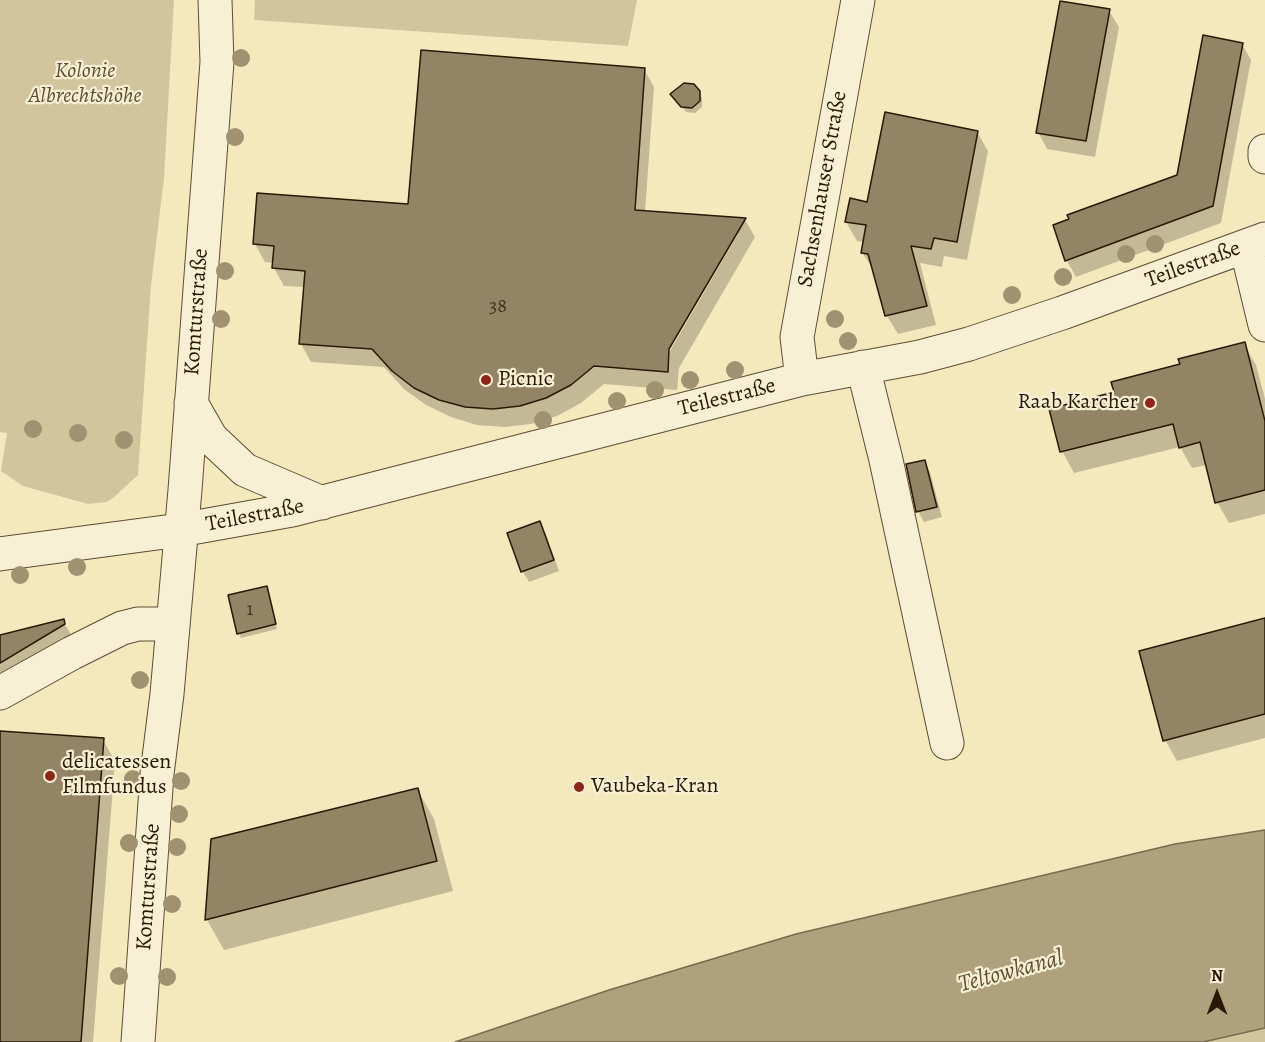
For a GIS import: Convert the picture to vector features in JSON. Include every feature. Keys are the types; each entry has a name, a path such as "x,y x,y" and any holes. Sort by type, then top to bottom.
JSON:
{"street":[{"name":"Komturstraße","path":"138,1042 157,774 167,694 217,62 215,0"},
{"name":"Sachsenhauser Straße","path":"802,379 797,337 858,0"},
{"path":"1265,152 1265,157"},
{"path":"1256,242 1263,310"},
{"name":"Teilestraße","path":"0,554 180,530 322,503 802,379 920,357 969,344 1062,313 1256,242"},
{"path":"862,367 886,460 947,743"},
{"path":"191,403 211,438 245,470 322,503"},
{"path":"0,693 122,628 138,624 172,624"}],"green space":[{"name":"Kolonie Albrechtshöhe","path":"0,0 174,0 164,178 151,285 138,475 106,502 88,504 23,486 1,471 7,433 0,432"},
{"path":"255,0 637,0 628,46 254,20"},
{"path":"1265,1028 1265,1042 1203,1042"}],"water":[{"name":"Teltowkanal","path":"1265,830 1265,1028 1203,1042 455,1042 609,990 796,934 1175,844"}],"building":[{"path":"1060,1 1110,9 1086,141 1036,133"},
{"path":"1203,35 1243,43 1213,206 1065,261 1053,225 1069,219 1067,215 1177,175"},
{"path":"421,50 645,68 635,210 746,218 669,349 668,372 594,366 571,385 546,398 520,406 493,409 465,407 439,400 414,388 392,371 372,349 299,344 305,271 272,268 274,246 253,244 257,193 408,204"},
{"path":"684,83 694,84 700,91 700,101 692,108 681,107 670,94"},
{"path":"885,112 978,131 957,242 934,238 931,249 911,246 927,306 885,316 868,254 861,253 866,225 845,222 850,198 867,202"},
{"path":"1245,342 1265,421 1265,490 1215,503 1200,442 1179,448 1173,424 1060,452 1049,409 1114,392 1111,382 1180,364 1178,359"},
{"path":"925,460 937,507 916,512 906,464"},
{"path":"540,521 554,560 521,572 507,533"},
{"path":"267,586 276,624 237,634 228,595"},
{"path":"1265,618 1265,714 1163,741 1139,651"},
{"path":"64,619 65,624 0,663 0,635"},
{"path":"0,731 104,738 81,1042 0,1042"},
{"path":"418,788 437,861 205,920 211,839"}],"place":[{"name":"Picnic","path":"486,380"},
{"name":"Raab Karcher","path":"1150,403"},
{"name":"delicatessen Filmfundus","path":"50,776"},
{"name":"Vaubeka-Kran","path":"579,787"}]}
